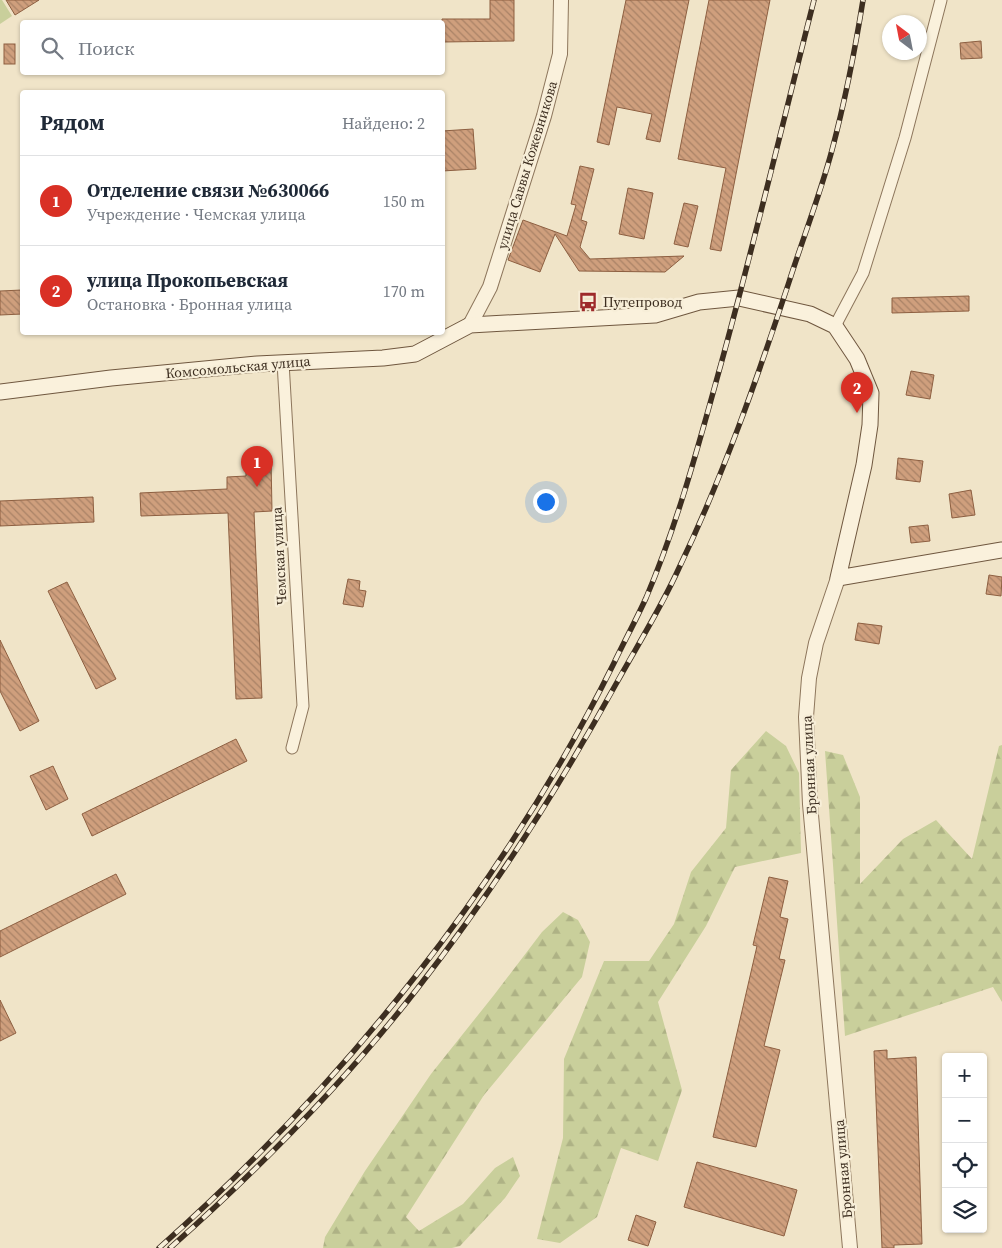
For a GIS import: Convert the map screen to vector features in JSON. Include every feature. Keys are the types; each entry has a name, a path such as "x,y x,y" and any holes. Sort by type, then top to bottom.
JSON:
{"main road":[{"path":"470,325 655,315 699,302 739,298 810,314 835,326"},
{"name":"Комсомольская улица","path":"0,392 111,378 283,362 383,358 415,354 470,325"},
{"name":"Бронная улица","path":"835,326 857,359 871,393 870,425 864,465 838,578"},
{"path":"838,578 1002,550"}],"street":[{"name":"улица Саввы Кожевникова","path":"470,325 490,287 544,116 560,54 561,0"},
{"path":"835,326 863,273 905,138 941,0"},
{"name":"Чемская улица","path":"283,362 303,706 292,748"},
{"name":"Бронная улица","path":"838,578 816,643 809,678 806,717 810,804 850,1248"}],"green space":[{"path":"0,0 2,0 12,16 0,24"},
{"path":"766,731 786,746 799,773 801,853 735,867 706,926 658,1002 682,1090 658,1161 621,1148 597,1217 560,1243 537,1239 563,1138 564,1059 604,961 649,961 674,924 691,872 726,828 731,770"},
{"path":"1002,745 1002,1002 993,987 845,1036 825,751 843,755 860,797 860,884 903,839 936,820 972,859 999,746"},
{"path":"563,912 578,920 590,942 582,977 484,1095 406,1217 419,1231 463,1204 495,1168 513,1157 520,1176 505,1198 460,1246 452,1248 323,1248 325,1237 365,1171 431,1074 542,932"}],"building":[{"path":"6,0 39,0 15,15"},
{"path":"490,0 514,0 514,41 445,42 445,20 442,19 490,19"},
{"path":"626,0 689,0 660,142 646,139 652,114 617,107 609,145 597,142"},
{"path":"709,0 770,0 721,251 710,249 726,168 678,159"},
{"path":"981,41 982,58 961,59 960,43"},
{"path":"4,44 15,44 15,64 4,64"},
{"path":"473,129 476,169 445,171 445,131"},
{"path":"580,166 594,169 581,220 587,222 580,247 590,259 684,256 665,272 579,271 555,234 540,272 508,260 523,220 567,236 576,205 571,204"},
{"path":"628,188 653,193 644,239 619,234"},
{"path":"684,203 698,206 688,247 674,244"},
{"path":"20,290 20,314 0,315 0,291"},
{"path":"969,296 969,311 892,313 892,298"},
{"path":"911,371 934,375 930,399 906,395"},
{"path":"898,458 923,461 920,482 896,479"},
{"path":"271,460 272,511 254,512 262,698 236,699 228,513 141,516 140,493 227,489 227,477 246,476 246,461"},
{"path":"971,490 975,515 952,518 949,494"},
{"path":"93,497 94,522 0,526 0,501"},
{"path":"928,525 930,541 911,543 909,527"},
{"path":"989,575 1002,577 1001,596 986,594"},
{"path":"348,579 360,581 359,590 366,591 363,607 343,604"},
{"path":"67,582 116,679 96,689 48,591"},
{"path":"858,623 882,626 879,644 855,640"},
{"path":"0,640 39,721 20,731 0,691"},
{"path":"236,739 247,761 92,836 82,814"},
{"path":"53,766 68,799 46,810 30,776"},
{"path":"116,874 126,894 0,957 0,931"},
{"path":"769,877 788,881 780,917 788,919 779,959 785,960 764,1046 780,1050 756,1147 713,1137 757,946 753,945"},
{"path":"0,1000 16,1033 0,1041"},
{"path":"887,1050 887,1059 916,1057 922,1244 894,1245 894,1248 882,1248 874,1051"},
{"path":"697,1162 797,1190 784,1236 684,1207"},
{"path":"636,1215 656,1222 648,1246 628,1240"}],"railway":[{"path":"159,1248 227,1185 293,1119 415,977 523,825 570,745 614,663 658,570 687,482 745,274 814,0"},
{"path":"170,1248 268,1156 330,1091 389,1024 445,953 523,841 594,724 657,612 695,533 725,463 817,200 841,113 863,0"}],"place":[{"name":"Путепровод","path":"588,302"},
{"name":"улица Прокопьевская","path":"857,413"},
{"name":"Отделение связи №630066","path":"257,487"}]}
